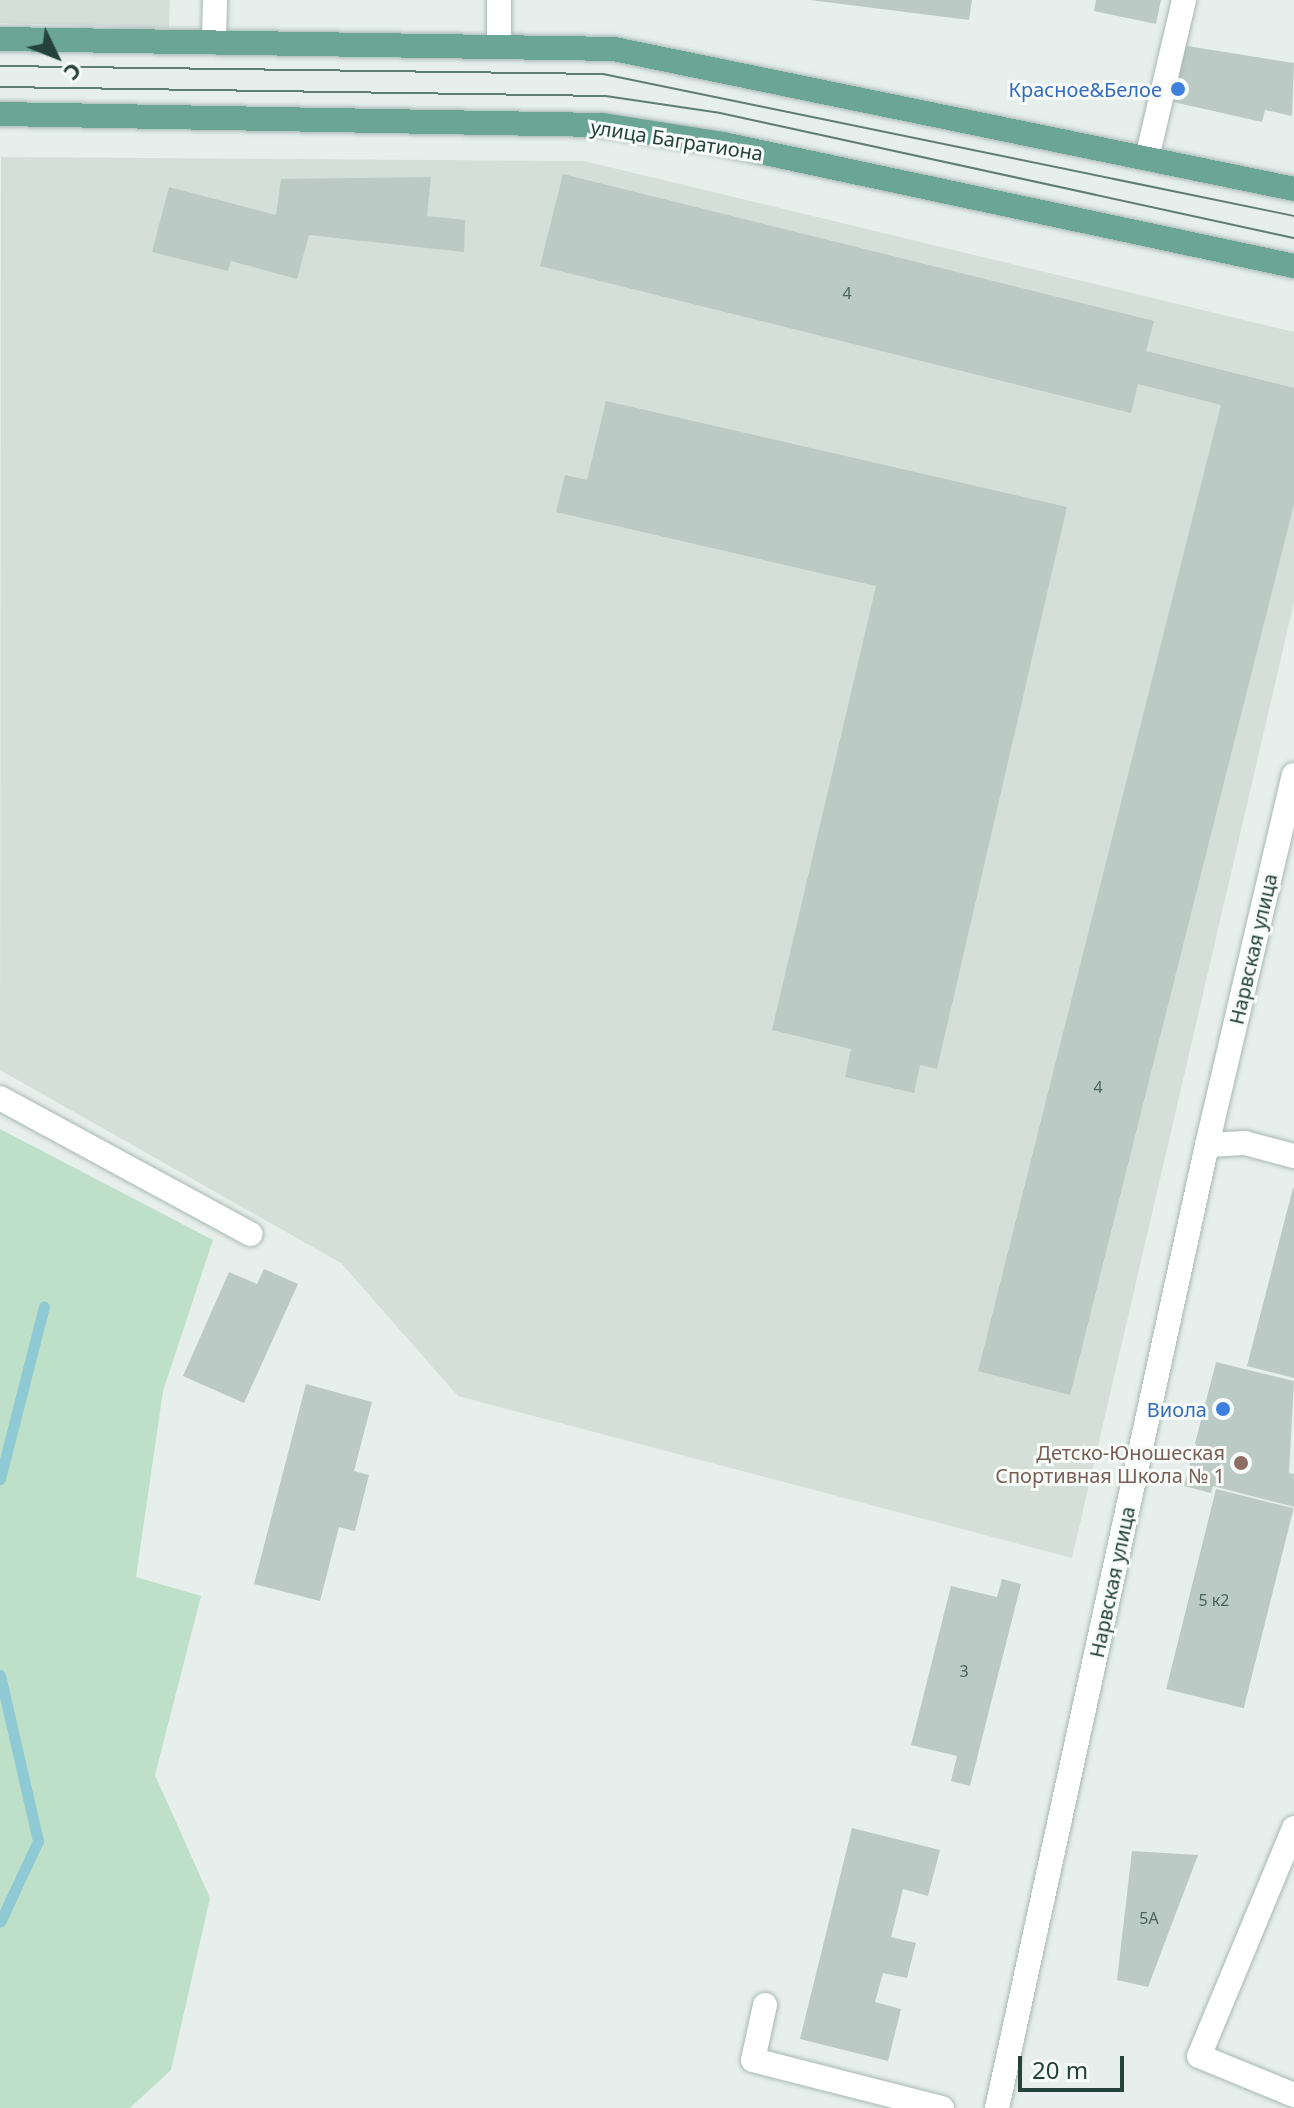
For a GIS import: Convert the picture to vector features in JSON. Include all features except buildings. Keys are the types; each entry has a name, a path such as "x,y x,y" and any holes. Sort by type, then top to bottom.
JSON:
{"main road":[{"path":"0,39 614,49 1294,189"},
{"name":"улица Багратиона","path":"0,114 602,125 723,144 1294,266"}],"street":[{"path":"214,42 215,0"},
{"path":"499,0 499,47"},
{"path":"1147,158 1184,0"},
{"name":"Нарвская улица","path":"997,2108 1207,1145 1294,775"},
{"path":"0,1098 251,1234"},
{"path":"1207,1145 1245,1143 1294,1156"},
{"path":"1294,1828 1199,2056 1294,2095"},
{"path":"765,2005 753,2060 942,2108"}],"shaded area":[{"path":"0,0 170,0 169,28 0,23"},
{"path":"1,157 584,161 1294,332 1294,602 1072,1558 458,1396 341,1263 0,1070"}],"green space":[{"path":"0,1129 213,1240 163,1391 136,1577 201,1596 155,1775 210,1898 171,2070 130,2108 0,2108"}],"waterway":[{"path":"0,1479 44,1307"},
{"path":"0,1675 38,1841 0,1922"}],"tram line":[{"path":"0,66 603,74 1294,216"},
{"path":"0,87 605,96 720,113 1294,238"}],"place":[{"name":"Красное&Белое","path":"1178,89"},
{"name":"Виола","path":"1223,1409"},
{"name":"Детско-Юношеская Спортивная Школа № 1","path":"1241,1463"}]}
